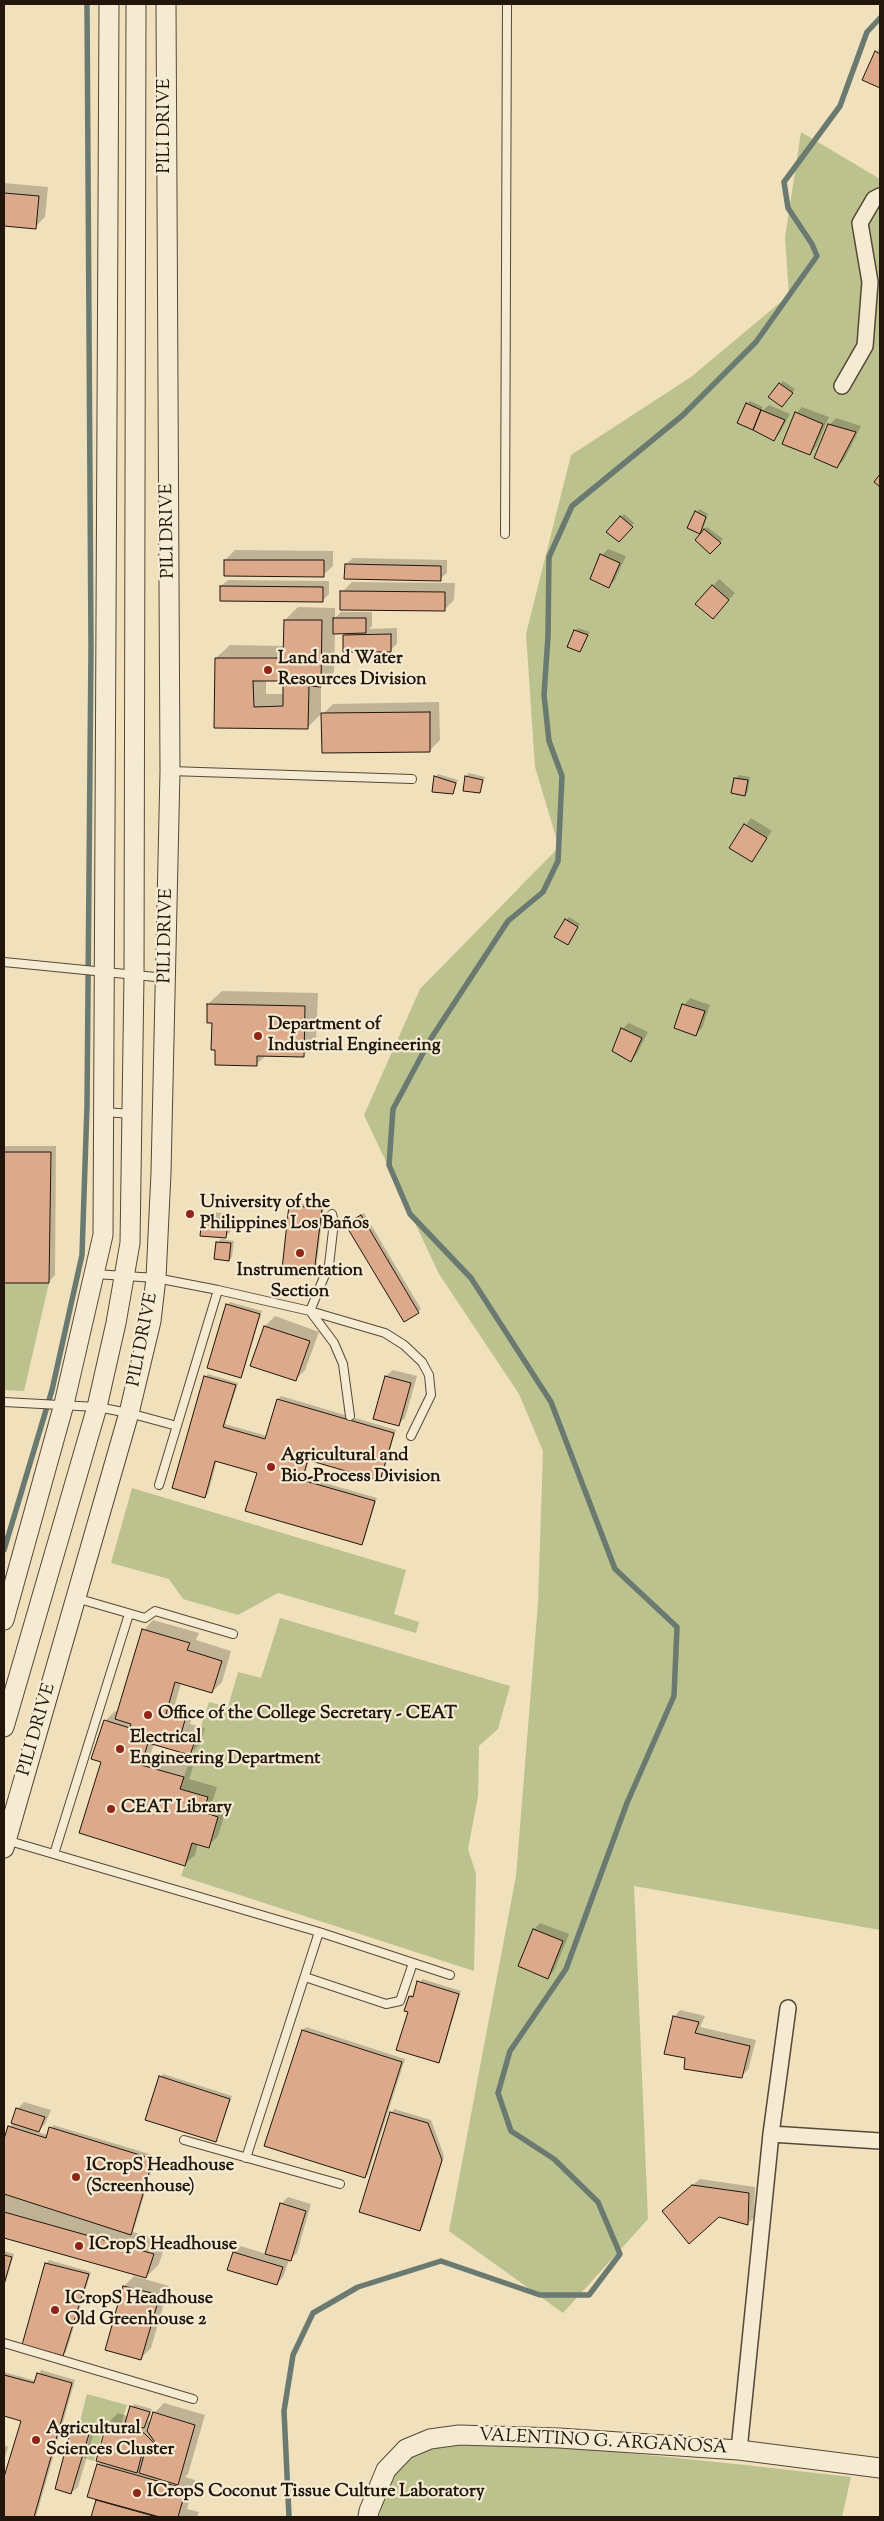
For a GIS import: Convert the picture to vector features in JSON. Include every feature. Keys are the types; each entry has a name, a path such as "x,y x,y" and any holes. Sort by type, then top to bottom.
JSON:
{"street":[{"path":"4,1620 64,1404 103,1235 104,1112 99,973 109,4"},
{"path":"4,1727 97,1407 125,1276 130,1243 134,976 136,4"},
{"name":"PILI DRIVE","path":"5,1844 129,1412 151,1321 156,1278 166,978 170,771 166,4"},
{"path":"842,386 865,346 870,282 860,223 874,199 880,196"},
{"path":"739,2450 771,2134 788,2008"},
{"path":"771,2134 880,2141"},
{"name":"VALENTINO G. ARGAÑOSA","path":"368,2517 368,2511 386,2470 406,2449 430,2439 459,2435 559,2438 739,2450 880,2468"}],"lane":[{"path":"505,534 508,4"},
{"path":"170,771 412,779"},
{"path":"4,962 99,973 166,978"},
{"path":"104,1112 132,1114"},
{"path":"310,1311 329,1264 334,1222 332,1214"},
{"path":"95,1274 156,1278 218,1290 310,1311 385,1333 404,1345 422,1362 429,1376 431,1395 411,1436"},
{"path":"160,1485 218,1290"},
{"path":"310,1311 334,1343 342,1364 350,1416"},
{"path":"4,1402 35,1402 97,1407 129,1412 177,1426"},
{"path":"76,1598 144,1618 155,1611 233,1634"},
{"path":"54,1854 129,1614"},
{"path":"5,1844 54,1854 319,1932 450,1976"},
{"path":"246,2158 319,1932"},
{"path":"305,1977 386,2004 400,2001 414,1964"},
{"path":"184,2140 340,2184"},
{"path":"4,2344 193,2399"}],"green space":[{"path":"801,132 880,179 880,1930 634,1886 648,2219 563,2313 449,2231 516,1876 538,1603 543,1451 519,1394 439,1274 364,1115 420,989 559,847 535,767 526,634 571,455 691,377 789,295 785,238"},
{"path":"4,1283 49,1283 24,1391 4,1390"},
{"path":"132,1488 406,1570 394,1614 419,1622 416,1633 278,1593 238,1615 183,1599 169,1579 111,1563"},
{"path":"280,1618 510,1686 498,1729 479,1746 478,1796 468,1849 476,1874 474,1971 181,1876 192,1843 209,1847 218,1817 203,1812 207,1796 180,1789 209,1702 228,1707 238,1672 261,1678"},
{"path":"87,2394 127,2405 121,2424 106,2420 94,2461 84,2458 91,2433 78,2429"},
{"path":"491,2439 851,2477 842,2517 379,2517 390,2473 423,2443"}],"building":[{"path":"875,51 880,54 880,88 862,80"},
{"path":"4,193 39,196 36,229 4,226"},
{"path":"779,383 793,393 782,407 768,397"},
{"path":"746,403 761,410 753,430 737,423"},
{"path":"761,410 785,420 774,441 753,430"},
{"path":"795,412 823,424 810,455 782,444"},
{"path":"828,424 856,432 837,468 814,458"},
{"path":"880,474 880,487 874,482"},
{"path":"695,511 706,517 700,534 687,528"},
{"path":"620,516 633,527 619,542 606,532"},
{"path":"704,529 721,543 710,554 695,540"},
{"path":"600,554 620,563 609,588 590,579"},
{"path":"224,560 324,560 324,577 224,576"},
{"path":"345,564 441,566 441,581 344,579"},
{"path":"712,585 729,600 713,619 695,604"},
{"path":"220,586 323,587 323,602 220,601"},
{"path":"340,591 445,592 445,611 340,610"},
{"path":"333,618 366,618 366,633 333,634"},
{"name":"Land and Water Resources Division","path":"284,620 322,620 321,687 309,686 308,729 214,728 215,658 283,658","holes":["253,681 283,681 283,706 254,707"]},
{"path":"574,630 588,635 580,652 567,647"},
{"path":"391,634 391,652 343,652 343,635"},
{"path":"430,712 430,752 322,753 321,713"},
{"path":"434,776 456,783 453,794 432,792"},
{"path":"465,776 483,780 480,793 463,791"},
{"path":"734,778 748,780 745,796 731,793"},
{"path":"744,824 767,838 752,862 729,848"},
{"path":"565,919 578,927 568,945 554,937"},
{"name":"Department of Industrial Engineering","path":"207,1004 305,1006 304,1057 257,1056 257,1066 215,1065 215,1050 211,1050 212,1023 207,1023"},
{"path":"682,1004 705,1011 696,1036 674,1028"},
{"path":"621,1028 642,1038 631,1062 612,1051"},
{"path":"4,1152 51,1152 49,1283 4,1283"},
{"name":"Instrumentation Section","path":"289,1205 322,1209 314,1273 282,1269"},
{"path":"361,1215 419,1313 404,1322 345,1224"},
{"path":"202,1218 228,1220 226,1238 200,1236"},
{"path":"216,1242 231,1243 229,1261 214,1259"},
{"path":"226,1304 260,1314 241,1378 207,1368"},
{"path":"264,1326 310,1341 296,1381 250,1366"},
{"name":"Agricultural and Bio-Process Division","path":"204,1376 236,1385 223,1427 265,1439 277,1399 394,1433 380,1481 308,1460 302,1480 375,1501 362,1545 245,1511 257,1473 215,1461 205,1498 172,1488"},
{"path":"385,1376 411,1383 399,1426 373,1419"},
{"name":"Electrical Engineering Department","path":"142,1629 190,1643 187,1650 222,1661 212,1693 175,1682 166,1714 185,1720 181,1734 196,1738 190,1755 148,1743 141,1765 184,1777 180,1789 208,1797 203,1812 218,1817 209,1848 192,1843 185,1866 79,1833 101,1762 91,1759 104,1720 130,1728 131,1724 115,1719"},
{"path":"533,1929 563,1941 548,1979 518,1966"},
{"path":"417,1981 459,1994 439,2063 396,2050 408,2012 404,2011 409,1996 413,1997"},
{"path":"673,2016 699,2022 695,2033 750,2046 742,2078 684,2069 685,2058 664,2054"},
{"path":"302,2030 402,2062 365,2178 264,2146"},
{"path":"159,2076 230,2099 216,2142 145,2120"},
{"path":"16,2108 45,2117 39,2132 11,2123"},
{"path":"390,2112 428,2123 442,2160 420,2231 359,2212"},
{"name":"ICropS Headhouse (Screenhouse)","path":"8,2126 46,2138 49,2127 153,2159 131,2235 4,2194 4,2139"},
{"path":"692,2185 749,2193 748,2225 719,2217 689,2244 662,2211"},
{"path":"280,2203 306,2211 291,2261 265,2254"},
{"name":"ICropS Headhouse","path":"4,2212 154,2254 146,2278 4,2238"},
{"path":"233,2252 283,2267 277,2285 227,2270"},
{"path":"4,2255 12,2257 4,2284"},
{"name":"ICropS Headhouse Old Greenhouse 2","path":"45,2263 89,2274 63,2356 22,2345"},
{"path":"123,2286 160,2295 141,2360 105,2350"},
{"name":"Agricultural Sciences Cluster","path":"37,2373 72,2383 34,2517 4,2517 4,2477 21,2421 4,2416 4,2375 34,2383"},
{"path":"130,2406 150,2412 144,2428 125,2423"},
{"path":"153,2412 195,2425 178,2485 139,2473 144,2455 157,2445 147,2431"},
{"path":"107,2422 144,2433 155,2444 142,2454 137,2473 96,2461"},
{"path":"71,2429 89,2434 71,2494 55,2489"},
{"name":"ICropS Coconut Tissue Culture Laboratory","path":"97,2464 186,2489 178,2517 160,2517 87,2497"},
{"path":"96,2500 157,2517 91,2517"}],"waterway":[{"path":"4,1550 52,1390 82,1255 87,1106 91,647 87,4"},
{"path":"289,2517 284,2411 293,2355 313,2313 358,2287 441,2261 540,2295 589,2295 620,2254 598,2202 554,2159 511,2131 498,2093 510,2051 566,1969 627,1803 674,1696 677,1627 615,1569 551,1402 471,1278 410,1214 389,1165 393,1109 430,1040 508,921 543,892 558,861 562,776 549,741 544,695 548,636 549,557 572,506 683,415 756,342 817,256 812,244 788,208 784,182 840,106 867,32 880,18"}],"place":[{"name":"Land and Water Resources Division","path":"268,670"},
{"name":"Department of Industrial Engineering","path":"258,1036"},
{"name":"University of the Philippines Los Baños","path":"190,1214"},
{"name":"Instrumentation Section","path":"300,1253"},
{"name":"Agricultural and Bio-Process Division","path":"271,1467"},
{"name":"Office of the College Secretary - CEAT","path":"148,1715"},
{"name":"Electrical Engineering Department","path":"120,1749"},
{"name":"CEAT Library","path":"111,1809"},
{"name":"ICropS Headhouse (Screenhouse)","path":"76,2177"},
{"name":"ICropS Headhouse","path":"79,2246"},
{"name":"ICropS Headhouse Old Greenhouse 2","path":"55,2310"},
{"name":"Agricultural Sciences Cluster","path":"36,2440"},
{"name":"ICropS Coconut Tissue Culture Laboratory","path":"137,2493"}]}
